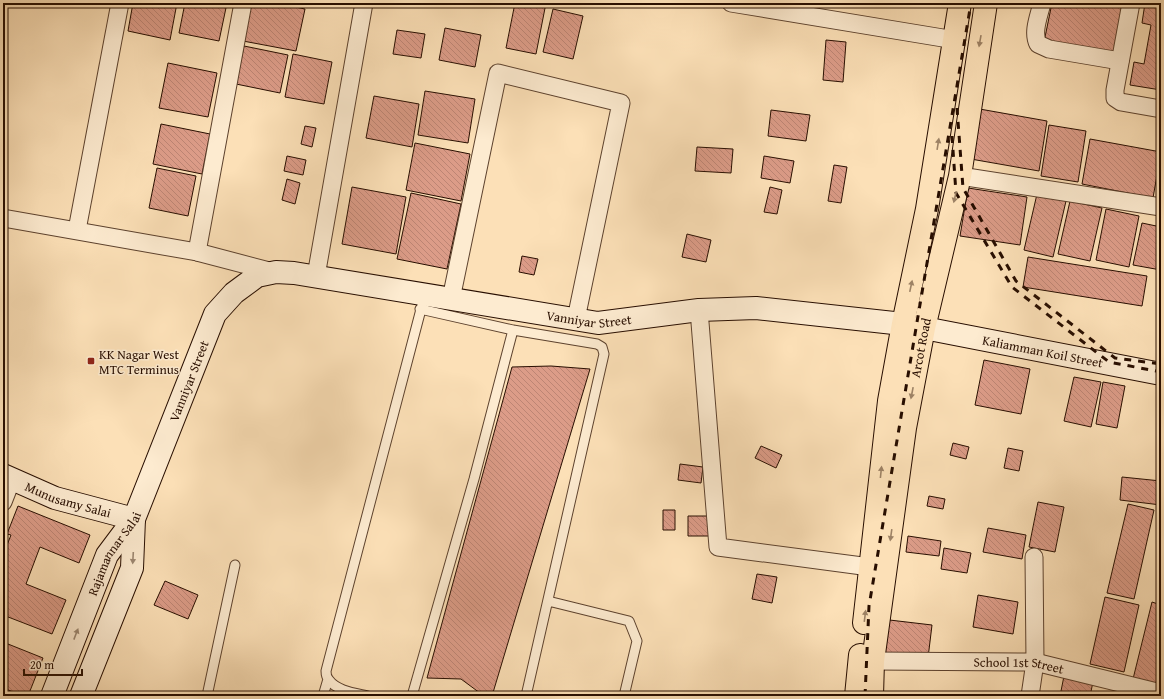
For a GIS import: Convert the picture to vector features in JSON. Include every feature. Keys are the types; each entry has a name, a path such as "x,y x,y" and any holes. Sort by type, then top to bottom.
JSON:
{"main road":[{"name":"Arcot Road","path":"872,696 873,661 887,502 889,402 903,324 927,209 960,3"},
{"name":"Arcot Road","path":"856,696 870,568 905,428 924,328 960,176 986,3"},
{"name":"Vanniyar Street","path":"134,519 215,314 234,293 257,276 276,272 316,276 422,302 451,299 598,323 699,310 756,308 903,324"},
{"name":"Kaliamman Koil Street","path":"924,328 1161,374"},
{"name":"Munusamy Salai","path":"7,477 55,498 134,519"},
{"name":"Rajamannar Salai","path":"52,696 107,555 134,519"},
{"name":"Rajamannar Salai","path":"81,696 132,568 134,519"}],"street":[{"path":"77,230 120,3"},
{"path":"197,252 243,3"},
{"path":"316,276 364,3"},
{"path":"731,3 955,40"},
{"path":"1042,3 1036,33 1038,44 1049,49 1120,61"},
{"path":"1131,3 1115,90 1115,98 1121,102 1161,109"},
{"path":"451,299 498,73 621,103 576,319"},
{"path":"960,176 1161,206"},
{"name":"Vanniyar Street","path":"3,218 197,252 276,272"},
{"path":"699,310 718,547 870,568"},
{"path":"3,502 7,477"},
{"path":"1030,696 1035,662 1034,557"},
{"name":"School 1st Street","path":"873,661 1035,662 1161,693"}],"lane":[{"path":"323,696 328,679 326,671 422,302 513,330 597,344 602,348 604,354 526,696"},
{"path":"412,696 474,479 513,330"},
{"path":"207,696 235,565"},
{"path":"548,601 629,621 637,641 624,696"},
{"path":"328,679 349,692 368,696"}],"building":[{"path":"133,3 177,3 170,40 128,31"},
{"path":"185,3 227,3 219,41 179,33"},
{"path":"251,3 276,3 305,9 296,51 243,41"},
{"path":"515,3 546,3 536,54 506,48"},
{"path":"1052,3 1104,3 1124,7 1115,53 1044,42"},
{"path":"1145,3 1161,3 1161,90 1130,85 1134,62 1144,64 1151,25 1142,23"},
{"path":"553,9 583,16 573,59 543,52"},
{"path":"445,28 481,35 475,67 439,60"},
{"path":"397,30 425,34 421,58 393,54"},
{"path":"826,40 846,42 843,82 823,80"},
{"path":"244,46 288,55 280,93 236,84"},
{"path":"293,54 332,62 324,104 285,97"},
{"path":"168,63 217,73 208,117 159,108"},
{"path":"425,91 475,99 468,143 418,135"},
{"path":"374,96 419,104 412,147 366,138"},
{"path":"974,108 1047,121 1039,171 965,158"},
{"path":"771,110 810,115 806,141 768,136"},
{"path":"161,124 210,134 202,174 153,164"},
{"path":"1049,125 1086,131 1078,182 1041,176"},
{"path":"305,126 316,128 312,147 301,144"},
{"path":"1090,139 1161,152 1153,198 1082,184"},
{"path":"415,143 470,154 461,201 406,190"},
{"path":"697,147 733,149 731,173 695,171"},
{"path":"287,156 306,160 303,175 284,171"},
{"path":"764,156 794,161 790,183 761,178"},
{"path":"834,165 847,167 841,203 828,201"},
{"path":"157,168 196,176 188,216 149,208"},
{"path":"287,179 300,183 295,204 282,200"},
{"path":"352,187 406,197 396,254 342,244"},
{"path":"770,187 782,190 777,214 764,212"},
{"path":"968,188 1027,197 1020,245 960,236"},
{"path":"411,193 461,204 447,269 397,259"},
{"path":"1037,194 1066,201 1053,257 1024,250"},
{"path":"1070,201 1102,208 1090,261 1058,254"},
{"path":"1106,209 1139,216 1129,267 1096,260"},
{"path":"1142,223 1161,227 1161,270 1133,265"},
{"path":"687,234 711,240 706,262 682,257"},
{"path":"522,256 538,259 534,275 519,272"},
{"path":"1028,257 1147,276 1142,306 1023,287"},
{"path":"984,360 1030,369 1021,414 975,405"},
{"path":"551,366 590,369 492,696 484,696 461,679 427,678 512,367"},
{"path":"1074,377 1101,382 1091,427 1064,421"},
{"path":"1103,382 1125,386 1117,428 1096,424"},
{"path":"953,443 969,447 966,459 950,455"},
{"path":"761,446 782,455 776,468 755,458"},
{"path":"1008,448 1023,451 1019,471 1004,468"},
{"path":"680,464 703,467 701,483 678,480"},
{"path":"1122,477 1161,481 1161,505 1120,500"},
{"path":"929,496 945,499 943,509 927,506"},
{"path":"1038,502 1064,507 1055,552 1029,547"},
{"path":"1128,504 1154,510 1134,599 1107,593"},
{"path":"18,506 90,535 79,563 40,547 26,584 66,600 52,634 3,615 3,555 11,535 7,534"},
{"path":"663,510 675,510 675,530 663,530"},
{"path":"688,516 710,516 710,536 688,536"},
{"path":"988,528 1026,535 1022,559 983,552"},
{"path":"908,536 941,541 939,556 906,552"},
{"path":"944,548 971,553 967,573 941,569"},
{"path":"757,574 777,577 772,603 752,599"},
{"path":"165,581 198,595 188,619 154,605"},
{"path":"978,595 1018,602 1013,634 973,627"},
{"path":"1105,597 1139,605 1124,672 1090,664"},
{"path":"1152,602 1161,605 1161,686 1133,679"},
{"path":"881,619 932,625 928,658 877,652"},
{"path":"3,642 43,658 28,696 24,696 3,688"},
{"path":"1064,676 1093,682 1090,696 1060,696"}],"railway":[{"path":"865,696 869,606 971,3"},
{"path":"957,108 963,188 1016,281 1115,358 1161,364"},
{"path":"952,136 956,193 1012,287 1109,362 1161,372"}],"place":[{"name":"KK Nagar West MTC Terminus","path":"91,361"}]}
